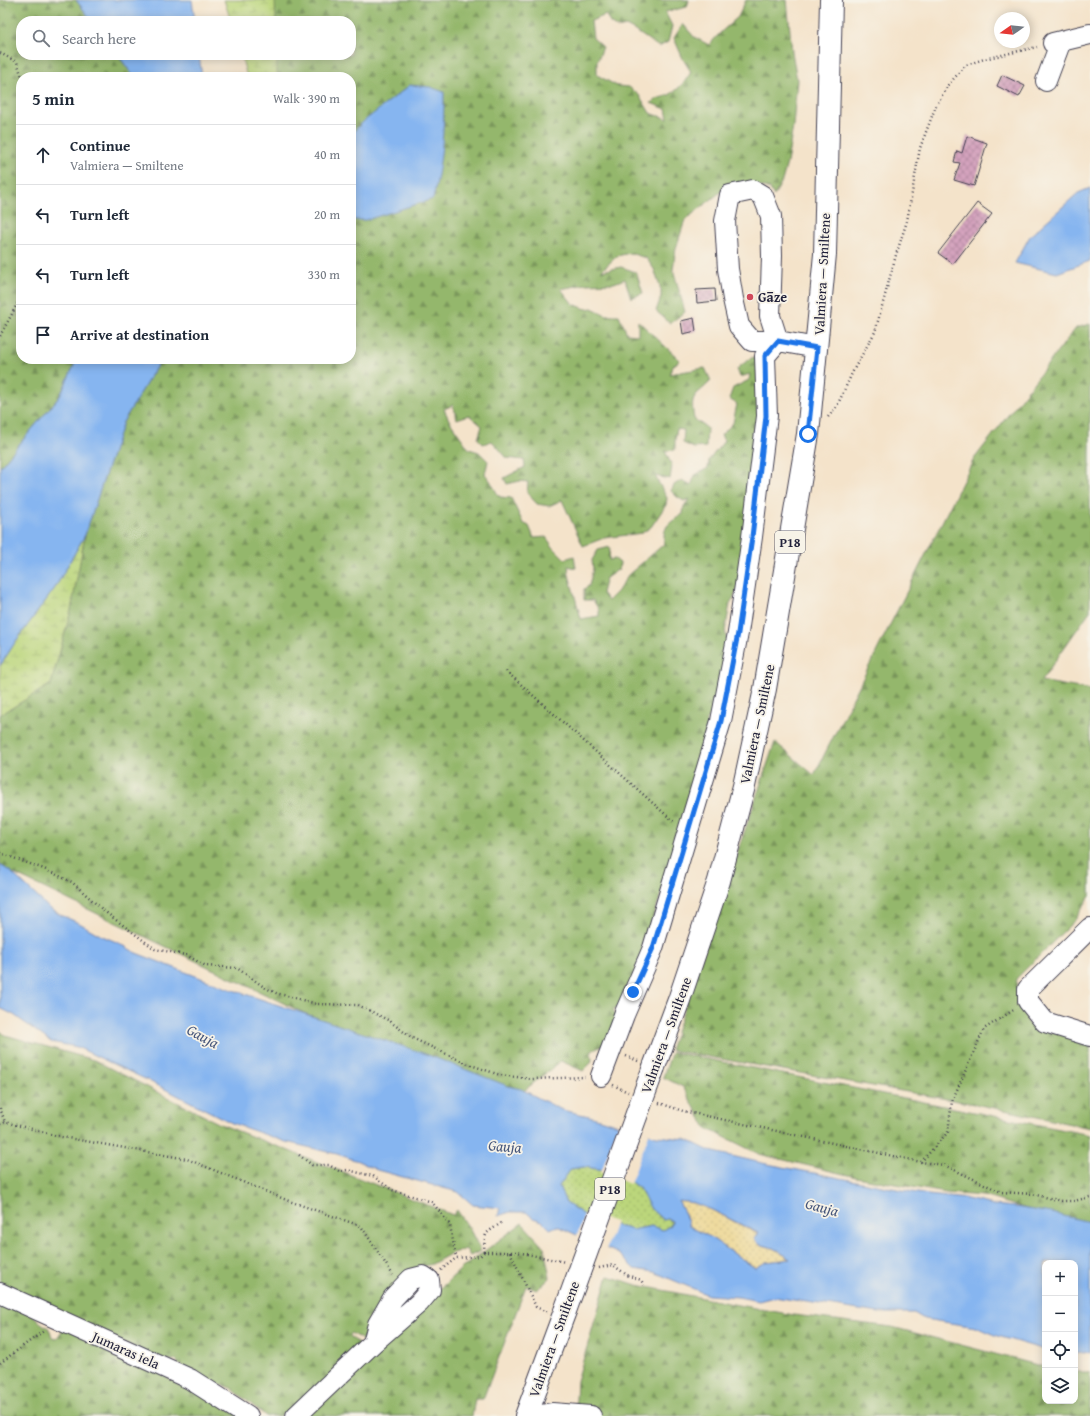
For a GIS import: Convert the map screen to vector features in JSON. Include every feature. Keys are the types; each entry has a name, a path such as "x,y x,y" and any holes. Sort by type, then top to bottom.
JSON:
{"main road":[{"name":"Valmiera — Smiltene","path":"526,1416 558,1312 654,1067 679,1000 719,881 744,786 765,689 808,434 817,348 825,254 831,0"}],"street":[{"path":"1046,81 1057,42 1090,34"},
{"path":"778,341 770,316 772,256 771,216 763,196 753,190 730,195 725,222 728,269 739,326 752,341 778,341 817,348"},
{"path":"601,1076 624,1015 653,948 721,721 735,648 752,537 766,416 765,356 778,341"},
{"path":"1090,928 1028,989 1028,1001 1044,1022 1090,1036"},
{"path":"296,1416 373,1343 419,1303 430,1290 429,1280 423,1276 411,1279 393,1298 378,1324 373,1343"},
{"name":"Jumaras iela","path":"0,1293 190,1379 248,1416"},
{"path":"535,1416 552,1413 591,1416"}],"path":[{"path":"808,434 824,423 837,406 854,369 875,332 907,221 920,148 935,108 948,85 966,65 984,59 1057,42"},
{"path":"0,53 17,62 20,72"},
{"path":"0,336 16,306"},
{"path":"506,671 687,834"},
{"path":"0,853 44,869 72,882 104,911 155,948 186,955 206,966 237,968 264,987 276,993 317,1004 358,1005 388,1020 412,1038 468,1064 500,1075 532,1079 601,1076 615,1087 630,1092"},
{"path":"921,1162 948,1132 952,1101 984,1029 1028,1001"},
{"path":"652,1101 683,1111 921,1162 944,1165 1001,1192 1032,1194 1062,1201 1074,1201 1090,1197"},
{"path":"0,1108 5,1122"},
{"path":"0,1124 5,1122 62,1137 187,1159 289,1201 361,1226 402,1289"},
{"path":"299,1155 312,1164 329,1165 339,1171 347,1170 372,1176 392,1190 432,1202 450,1225 456,1258"},
{"path":"484,1252 485,1236 490,1229 501,1223"},
{"path":"429,1280 456,1258 480,1256 484,1252 510,1252 536,1307 558,1312"},
{"path":"0,1363 58,1320"}],"green space":[{"path":"0,0 76,0 88,16 16,16 16,60 122,60 130,72 16,72 16,364 75,364 60,396 0,467"},
{"path":"224,0 275,0 276,16 229,16"},
{"path":"262,0 689,0 687,7 665,12 672,26 668,42 659,47 626,26 617,28 610,23 606,15 591,21 593,38 603,47 597,62 597,75 617,86 629,87 639,95 650,113 668,119 666,109 651,103 669,95 676,90 691,72 683,59 674,38 683,24 694,37 709,45 738,17 746,0 787,0 792,52 797,80 793,126 787,163 782,181 774,196 770,189 764,187 751,187 732,183 685,220 676,248 673,269 685,312 670,323 656,311 661,297 661,290 654,269 646,258 630,253 617,256 601,271 621,267 636,272 643,293 631,298 625,279 614,283 586,284 561,289 573,304 586,309 592,308 606,315 619,315 627,334 638,335 638,321 680,360 674,365 669,374 705,368 711,381 697,394 693,400 694,419 707,428 706,447 694,448 683,443 684,430 677,429 675,450 665,451 672,466 670,479 655,476 667,498 666,505 651,527 642,533 604,538 583,546 562,500 549,506 537,504 527,493 528,482 520,481 507,484 504,478 525,467 524,460 507,458 492,441 483,444 478,439 482,426 469,415 457,419 453,405 444,409 450,422 469,449 479,452 488,461 485,474 500,497 511,498 523,523 529,526 534,538 546,537 553,547 565,559 574,556 576,568 568,566 569,575 581,619 599,616 599,610 593,600 584,600 584,589 589,586 593,569 592,560 598,550 610,547 609,560 615,559 620,563 619,569 606,578 602,593 608,601 618,591 628,575 664,544 664,533 666,529 670,523 683,514 684,506 690,499 684,501 677,497 671,491 674,485 682,480 691,486 695,475 708,468 709,460 724,441 721,435 733,423 737,404 729,399 733,388 749,380 750,374 740,377 737,369 753,357 763,364 763,421 752,431 758,434 738,589 730,604 725,631 728,645 716,706 706,722 715,728 625,1004 613,1009 616,1017 607,1044 591,1051 592,1062 583,1071 561,1061 520,1094 304,1013 0,867 0,715 51,684 71,610 85,535 123,422 158,364 356,364 356,72 259,72 264,60 356,60 356,16 263,16"},
{"path":"242,60 277,60 277,72 246,72"},
{"path":"1090,324 1090,611 1041,681 1090,690 1090,896 1075,920 1016,979 1028,1024 1090,1044 1090,1128 975,1104 670,1050 775,742 814,775 974,459 1076,328"},
{"path":"85,535 71,610 51,684 0,715 0,666 16,641 55,588"},
{"path":"0,1031 5,1035 94,1060 220,1124 453,1215 457,1210 469,1228 481,1251 470,1256 466,1249 452,1253 432,1264 406,1271 419,1284 389,1322 366,1342 351,1333 350,1336 359,1344 305,1405 279,1416 266,1416 231,1388 204,1379 179,1365 176,1360 161,1360 0,1290"},
{"path":"672,1052 1090,1135 1090,1222 1051,1216 983,1196 946,1193 856,1177 759,1154 706,1128 683,1087 663,1077"},
{"path":"584,1167 605,1170 628,1180 639,1188 651,1209 663,1220 668,1219 672,1221 671,1225 663,1230 651,1226 632,1230 586,1216 566,1203 559,1186 571,1169"},
{"path":"522,1223 544,1247 550,1278 537,1290 526,1286 483,1399 475,1399 472,1416 304,1416 462,1268"},
{"path":"608,1276 637,1285 743,1306 794,1315 892,1327 1042,1366 1042,1404 1078,1404 1078,1372 1090,1372 1090,1416 575,1416 577,1381"},
{"path":"0,1303 6,1308 21,1308 27,1311 48,1327 52,1337 57,1338 64,1328 104,1345 242,1416 0,1416"}],"sand":[{"path":"678,1201 694,1203 712,1210 758,1234 754,1239 759,1244 773,1248 791,1259 766,1262 755,1268 713,1239 689,1226"}],"water":[{"path":"76,0 192,0 194,16 88,16"},
{"path":"122,60 200,60 201,72 130,72"},
{"path":"410,85 430,87 444,92 442,146 439,172 433,199 366,220 356,220 356,129"},
{"path":"1090,188 1090,261 1057,273 1015,263 1030,236 1078,193"},
{"path":"75,364 158,364 123,422 85,535 55,588 16,641 0,666 0,467 60,396"},
{"name":"Gauja","path":"0,865 10,871 50,909 136,953 227,988 423,1053 508,1086 521,1089 562,1110 589,1116 657,1136 685,1139 710,1151 762,1163 928,1195 967,1199 993,1205 1051,1213 1090,1222 1090,1352 1078,1354 1078,1260 1042,1260 1042,1349 998,1336 976,1327 924,1319 914,1313 879,1313 774,1297 759,1301 738,1297 708,1295 654,1272 634,1269 619,1254 557,1226 550,1229 542,1221 533,1218 526,1212 510,1212 498,1216 500,1208 473,1205 458,1192 377,1170 358,1161 337,1154 286,1142 232,1123 77,1047 51,1042 14,1015 0,1008","holes":["584,1167 605,1170 628,1180 639,1188 651,1209 663,1220 668,1219 672,1221 671,1225 663,1230 651,1226 632,1230 586,1216 566,1203 559,1186 571,1169","678,1201 694,1203 712,1210 758,1233 754,1239 759,1244 773,1248 791,1259 766,1262 755,1268 713,1239 689,1226"]}],"pier":[{"path":"619,1123 650,1132 630,1184 601,1172"},
{"path":"585,1213 616,1222 606,1250 576,1238"}],"building":[{"path":"1002,75 1025,86 1019,97 997,86"},
{"path":"967,136 987,143 974,186 954,180 960,163 954,162 957,151 962,153"},
{"path":"977,203 992,214 953,264 938,253"},
{"path":"715,289 716,301 697,303 696,290"},
{"path":"694,318 696,331 683,334 681,321"}],"place":[{"name":"Gāze","path":"750,297"}],"route":[{"path":"633,992 653,948 721,721 738,633 752,537 766,416 765,356 778,341 817,348 808,434"}]}
